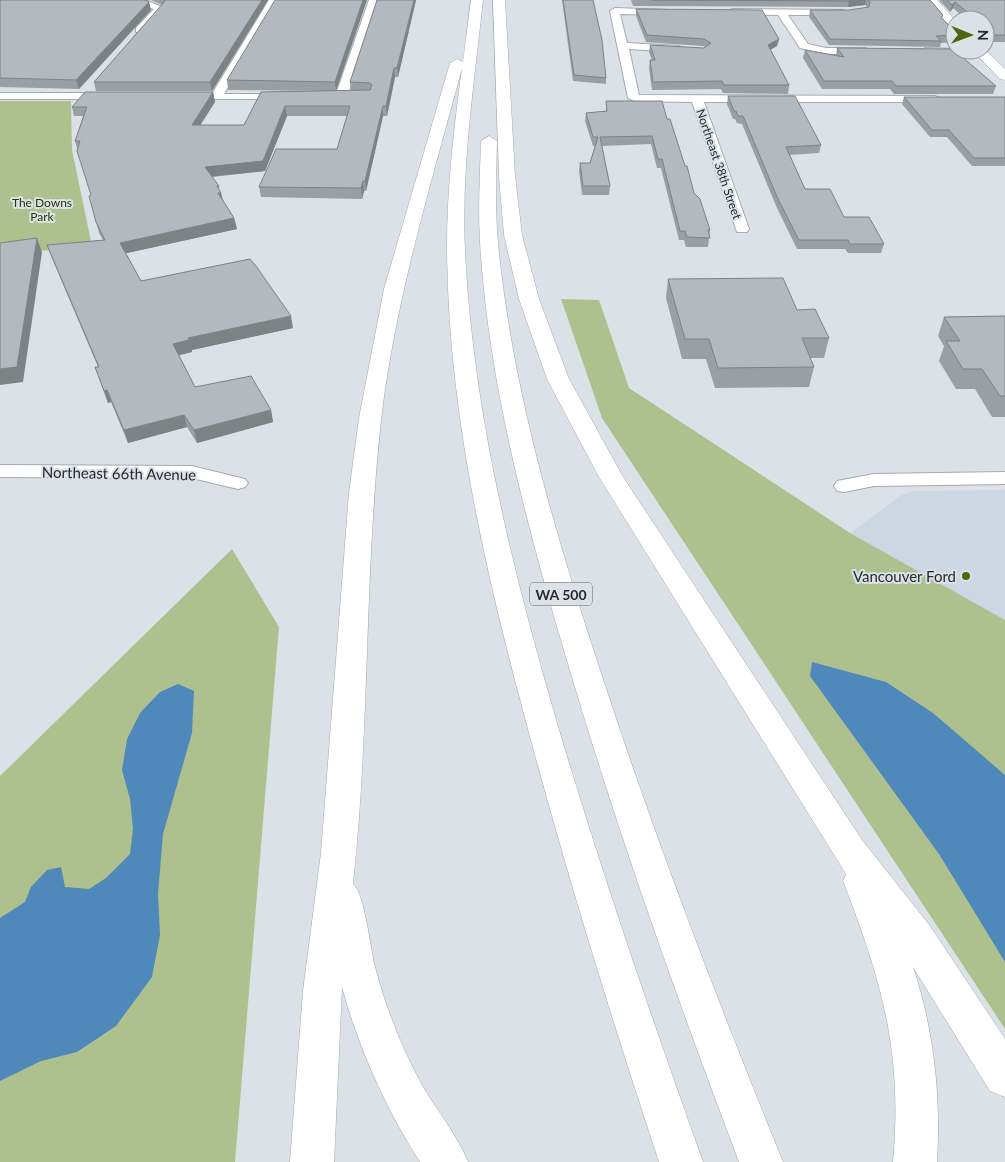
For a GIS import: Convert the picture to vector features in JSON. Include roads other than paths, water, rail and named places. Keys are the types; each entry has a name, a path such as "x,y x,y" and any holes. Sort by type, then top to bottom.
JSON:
{"main road":[{"path":"931,0 945,15"},
{"path":"488,3 513,235 522,276 545,349 571,407 607,470 850,851 917,939 1005,1076"},
{"path":"312,1162 322,991 339,853 361,503 372,409 398,272 461,48 488,3"},
{"name":"WA 500","path":"488,3 458,177 456,248 462,345 471,414 505,584 530,684 585,873 640,1045 681,1162"},
{"name":"WA 500","path":"488,3 488,218 500,338 519,435 550,554 607,742 676,943 761,1162"},
{"path":"988,60 1005,76"},
{"path":"850,851 893,964 910,1030 916,1084 915,1162"},
{"path":"339,853 346,922 366,1005 393,1072 426,1134 446,1162"}],"street":[{"path":"216,97 274,0"},
{"path":"358,96 336,97 374,0"},
{"path":"135,35 160,8 147,4"},
{"path":"677,12 615,12 634,98 946,99"},
{"path":"724,12 848,12"},
{"path":"781,12 804,46 813,50 874,51"},
{"path":"623,46 694,50"},
{"path":"912,51 945,51"},
{"path":"81,96 92,84"},
{"path":"0,96 120,96"},
{"path":"168,96 304,97"},
{"name":"Northeast 38th Street","path":"697,98 742,229"},
{"name":"Northeast 66th Avenue","path":"0,470 192,472 238,483"},
{"path":"844,486 874,480 1005,478"}],"water":[{"path":"812,662 886,682 933,713 1005,775 1005,962 939,854 810,676"},
{"path":"178,684 194,691 192,733 163,834 158,894 160,935 152,977 116,1026 77,1052 41,1061 0,1081 0,918 25,902 31,887 47,870 61,867 65,887 89,889 106,878 130,854 133,829 130,799 122,770 127,739 140,713 160,692"}],"place":[{"name":"Vancouver Ford","path":"966,576"}],"park label":[{"name":"The Downs Park","path":"42,209"}]}
